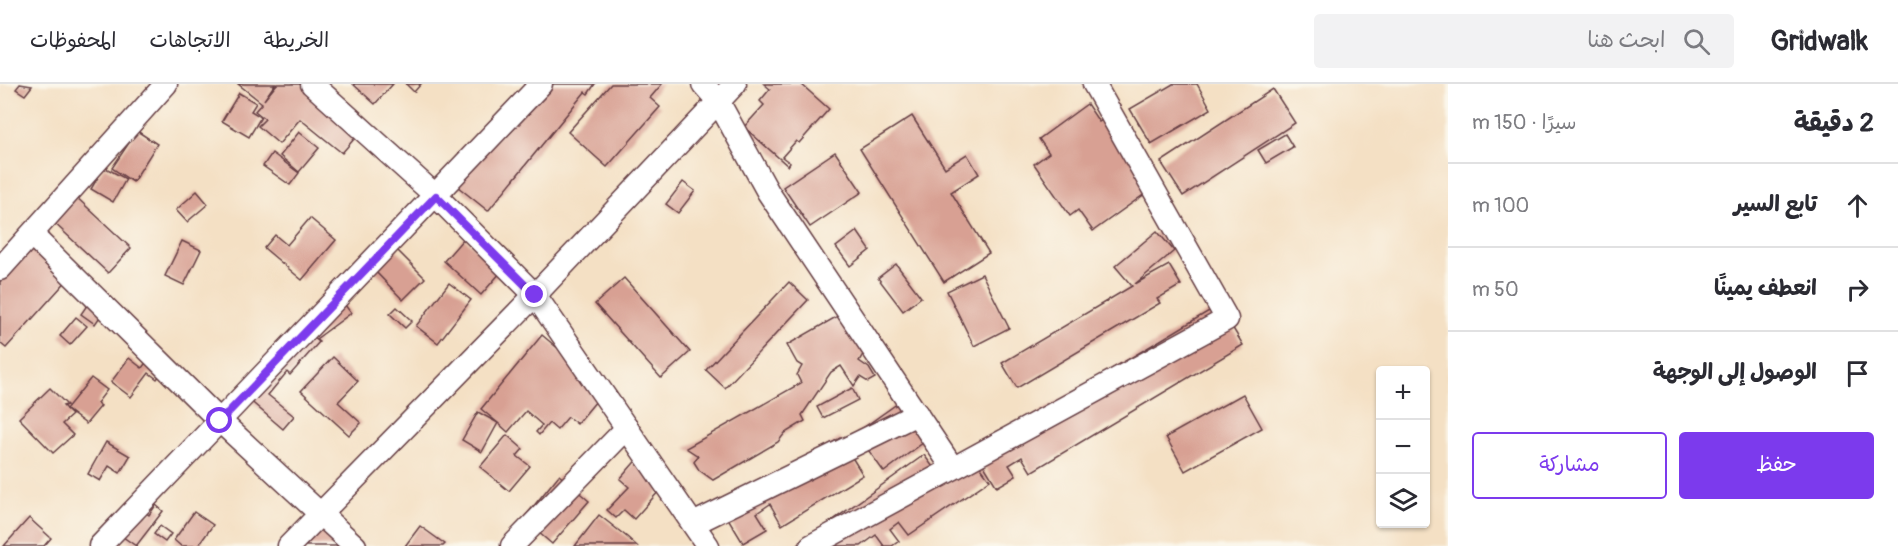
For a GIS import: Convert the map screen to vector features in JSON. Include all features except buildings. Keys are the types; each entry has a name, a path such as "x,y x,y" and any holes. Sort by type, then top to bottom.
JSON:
{"street":[{"path":"0,270 166,84"},
{"path":"312,84 436,196 535,295 708,546"},
{"path":"100,546 541,84"},
{"path":"289,546 535,295 711,92 735,84"},
{"path":"811,546 952,467 1227,319 1094,84"},
{"path":"711,92 768,192 952,467"},
{"path":"32,235 220,421 355,546"},
{"path":"695,524 916,414"},
{"path":"522,543 627,428"}],"route":[{"path":"220,421 436,196 535,295"}]}
